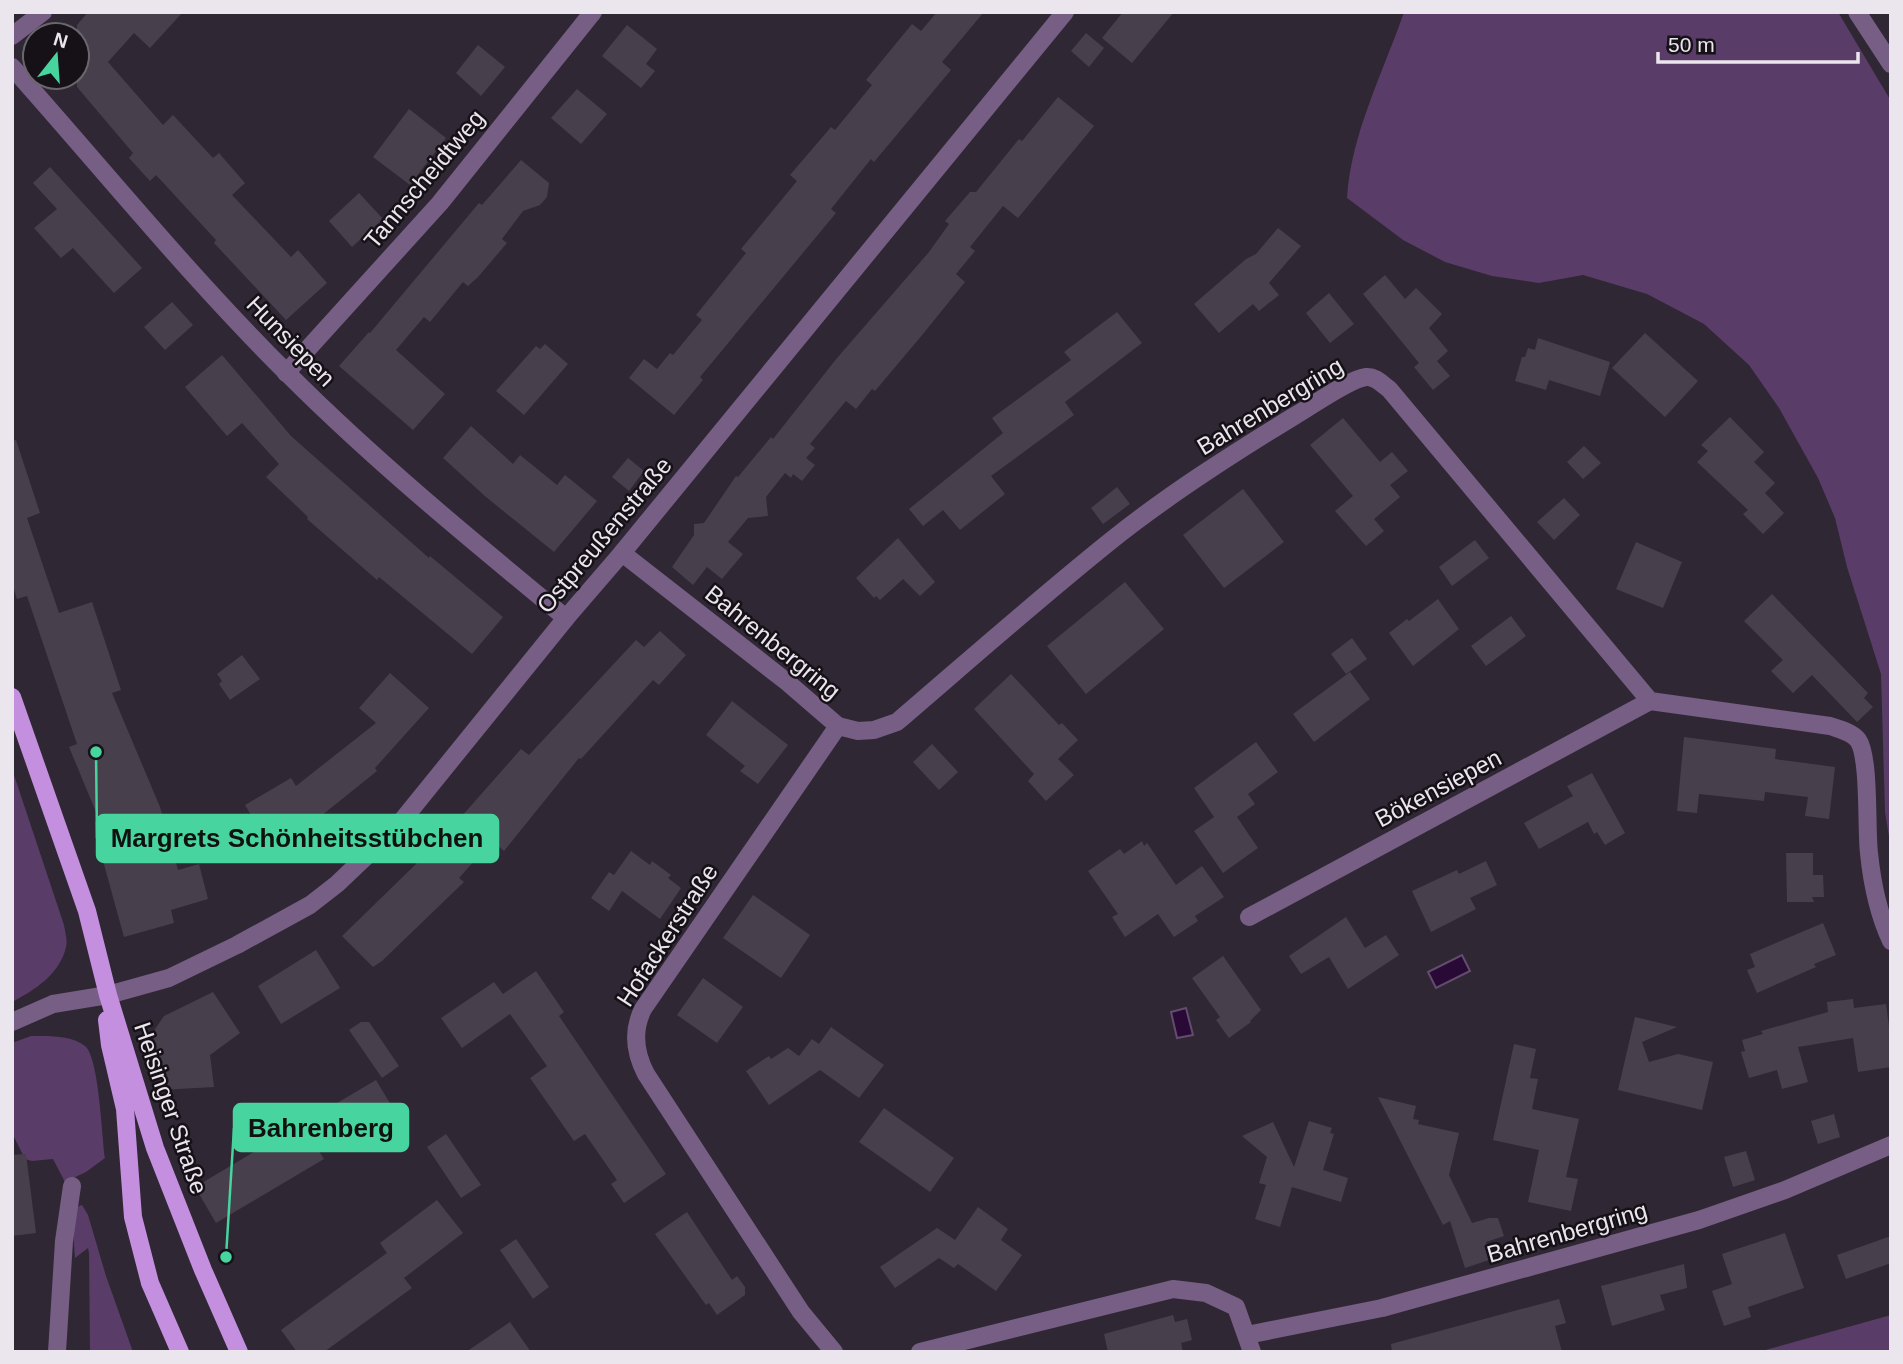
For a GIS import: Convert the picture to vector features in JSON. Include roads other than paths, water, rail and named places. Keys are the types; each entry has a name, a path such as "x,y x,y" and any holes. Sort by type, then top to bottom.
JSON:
{"main road":[{"name":"Heisinger Straße","path":"12,697 87,911 108,995 155,1148 239,1352"},
{"name":"Heisinger Straße","path":"108,995 110,1045 123,1098 128,1138 133,1217 150,1283 180,1352"}],"street":[{"path":"12,36 43,12"},
{"name":"Tannscheidtweg","path":"286,373 440,203 593,12"},
{"name":"Ostpreußenstraße","path":"12,1022 53,1004 108,995 169,978 237,945 310,905 337,884 396,828 1065,12"},
{"path":"1857,12 1891,64"},
{"name":"Hunsiepen","path":"12,66 226,310 286,373 414,492 566,618"},
{"name":"Bahrenbergring","path":"622,553 788,682 838,726 858,731 874,730 897,722 1110,542 1248,444 1330,395 1365,377 1373,378 1389,389 1650,701"},
{"path":"1650,701 1830,726 1855,737 1862,750 1867,788 1869,852 1875,893 1891,942"},
{"name":"Bökensiepen","path":"1248,917 1650,701"},
{"name":"Hofackerstraße","path":"834,1352 801,1312 646,1074 635,1037 637,1022 643,1009 838,726"},
{"name":"Bahrenbergring","path":"1250,1343 1699,1220 1785,1190 1891,1145"},
{"path":"57,1352 64,1241 72,1186"},
{"path":"920,1352 1173,1289 1206,1293 1236,1307 1250,1343"}],"place":[{"name":"Margrets Schönheitsstübchen","path":"96,752"},
{"name":"Bahrenberg","path":"226,1257"}]}
